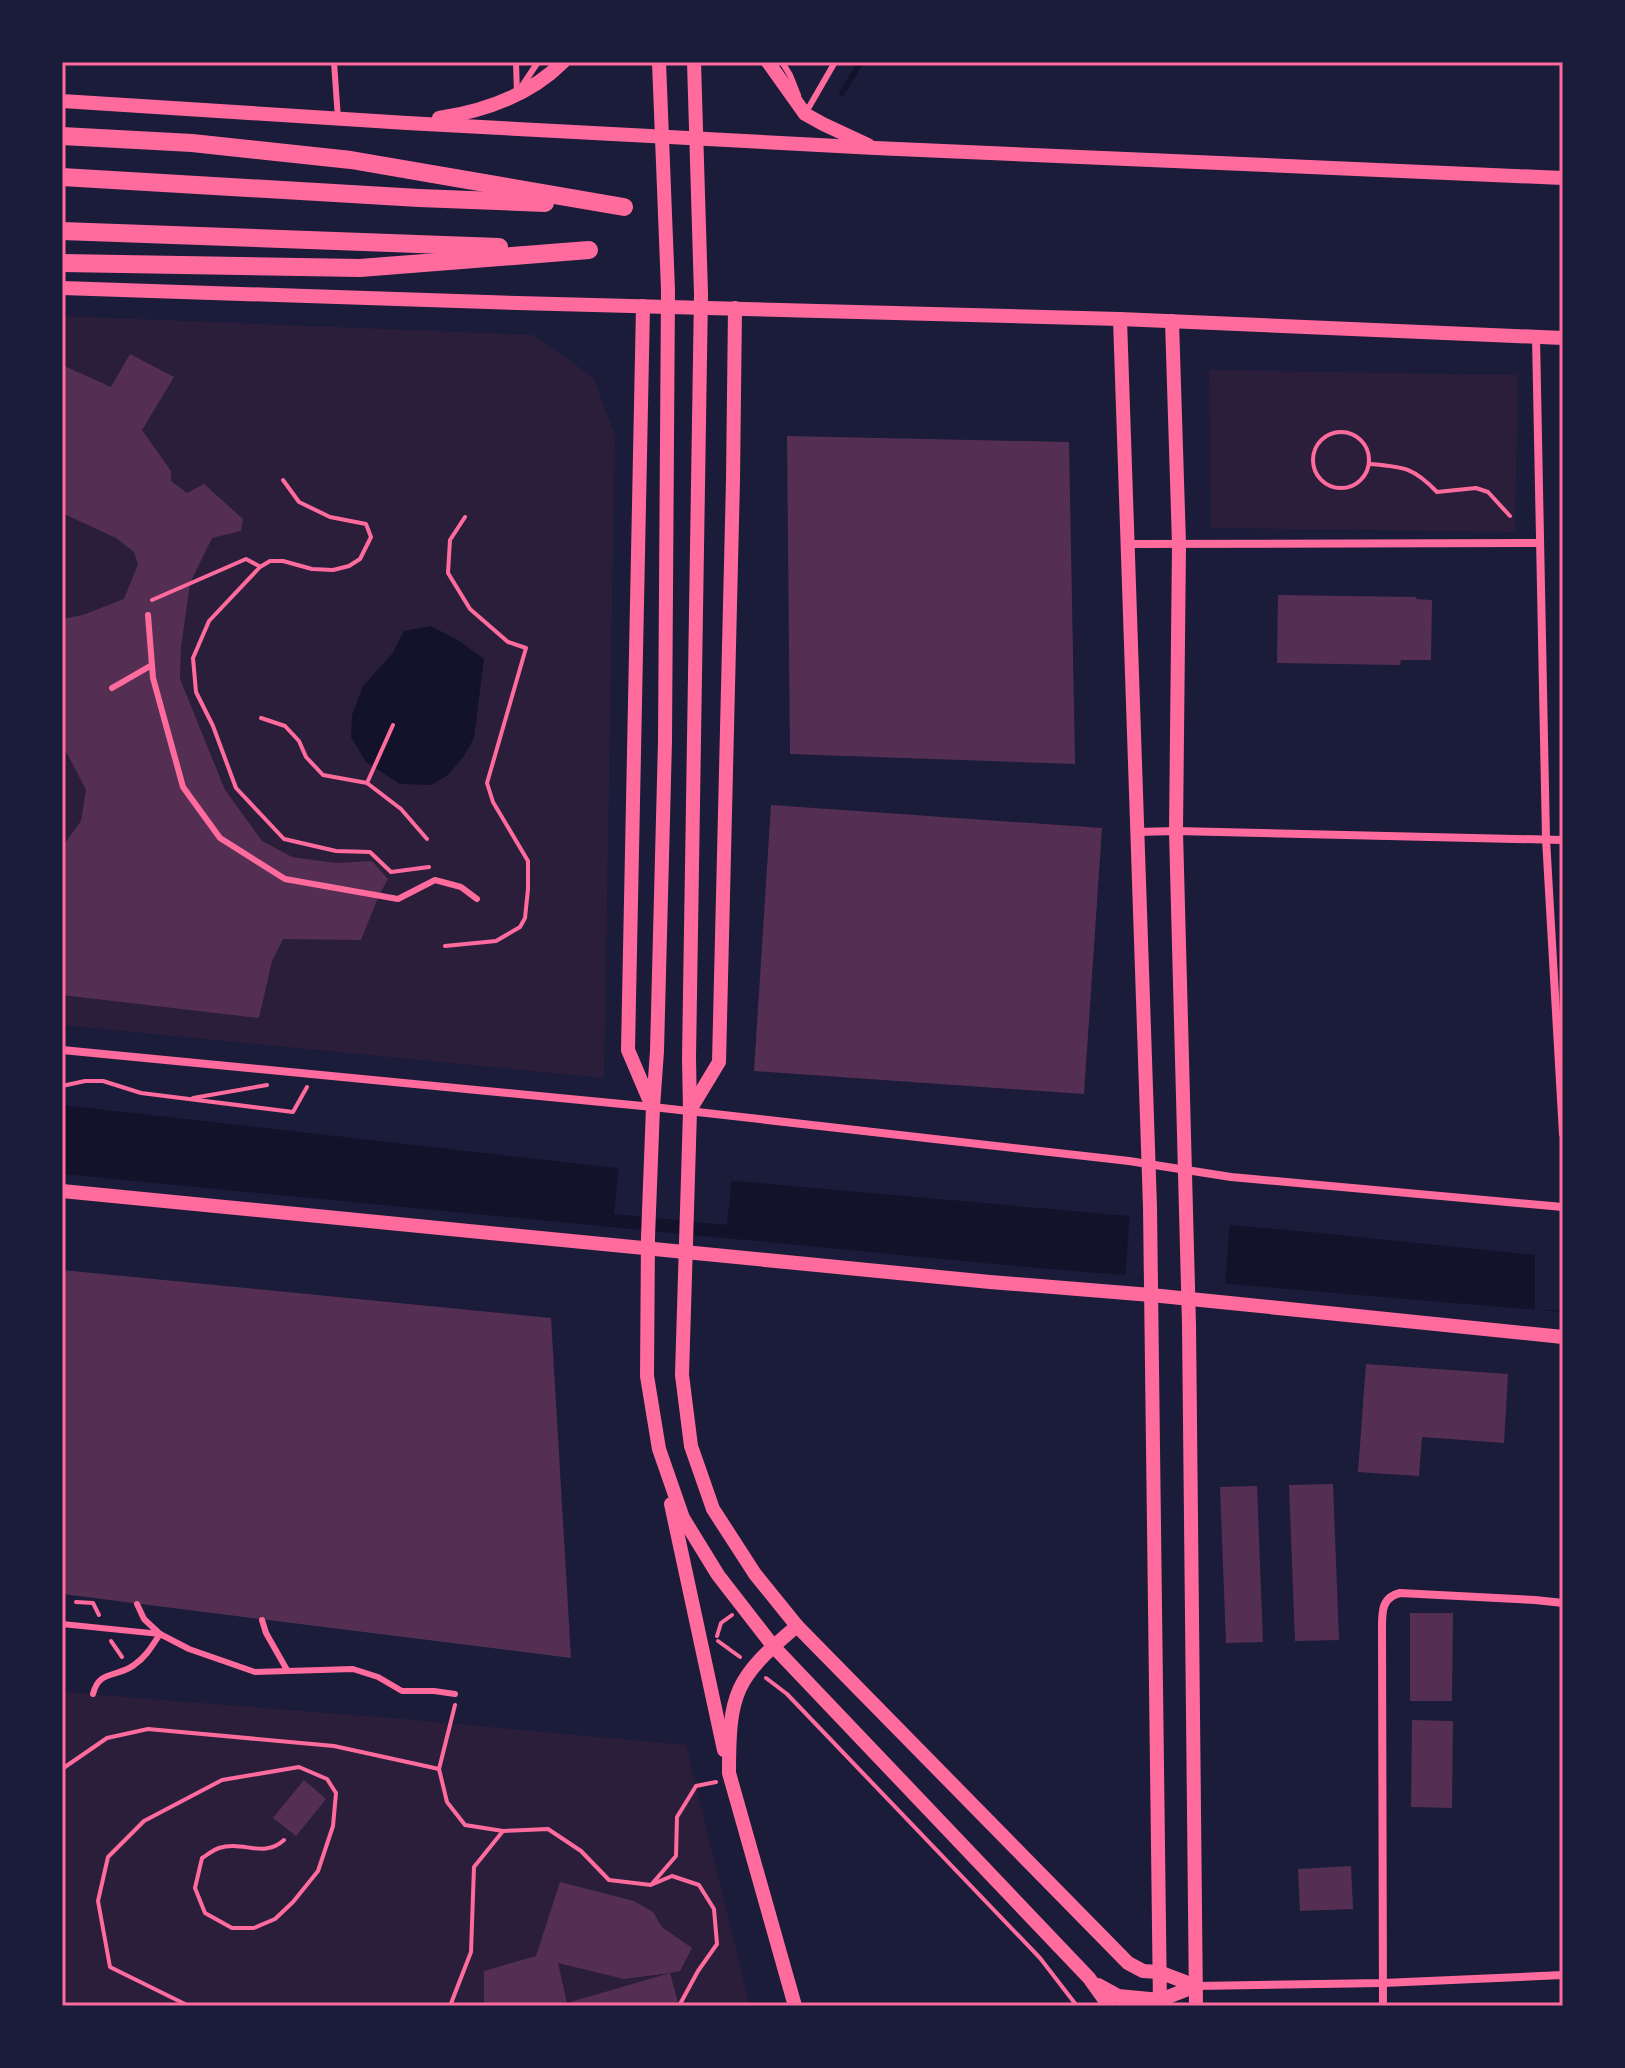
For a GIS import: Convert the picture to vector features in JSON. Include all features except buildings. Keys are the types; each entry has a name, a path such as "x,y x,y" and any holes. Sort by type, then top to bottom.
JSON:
{"highway":[{"path":"62,136 192,143 351,160 624,207 62,177"},
{"path":"62,231 589,250 360,268 62,263"}],"street":[{"path":"407,123 469,114 517,95 542,81 563,62"},
{"path":"659,62 668,305 665,741 648,1248 647,1376 659,1449 729,1773 795,2006"},
{"path":"694,62 701,294 690,1111 682,1375 691,1446 713,1509 755,1574 797,1626 1128,1963 1143,1971 1159,1972 1196,1986 1383,1983 1563,1975"},
{"path":"768,62 805,114 875,148"},
{"path":"62,101 875,148 1563,178"},
{"path":"62,288 1120,319 1563,338"},
{"path":"643,306 628,1050 653,1107"},
{"path":"690,1111 719,1062 735,308"},
{"path":"1120,319 1152,1289 1160,2003"},
{"path":"1172,321 1179,544 1176,831 1189,1299 1196,2006"},
{"path":"1536,337 1546,839 1563,1134"},
{"path":"1127,544 1539,543"},
{"path":"1137,832 1563,840"},
{"path":"62,1050 653,1107 1149,1163 1231,1177 1563,1207"},
{"path":"62,1191 990,1282 1152,1289 1189,1299 1563,1337"},
{"path":"659,1449 683,1518 718,1575 773,1646 1089,1978 1109,2006"},
{"path":"1383,2006 1382,1611 1386,1600 1400,1593 1563,1603"},
{"path":"729,1773 730,1720 743,1680 773,1646 797,1626"},
{"path":"1089,1978 1118,1996 1160,2003 1196,1986"}],"lane":[{"path":"334,62 338,119"},
{"path":"516,62 517,95"},
{"path":"517,95 538,62"},
{"path":"782,62 805,114"},
{"path":"805,114 835,62"},
{"path":"148,615 153,678 183,787 220,838 285,879 398,899 435,880 461,887 477,899"},
{"path":"112,688 152,665"},
{"path":"137,1604 144,1619 160,1634 189,1649 255,1672 353,1669 378,1677 402,1691 455,1694"},
{"path":"262,1620 287,1670"},
{"path":"62,1624 160,1634"},
{"path":"93,1694 101,1678 130,1669 144,1658 160,1634"}],"path":[{"path":"1342,431 1352,433 1366,445 1370,464 1361,481 1353,486 1334,487 1319,477 1313,460 1314,451 1325,436 1342,431"},
{"path":"1370,464 1403,467 1420,474 1437,492 1476,488 1488,492 1510,516"},
{"path":"283,480 299,502 330,517 366,524 371,537 360,559 349,566 333,570 312,569 283,561 270,561 260,567 209,621 193,658 196,692 213,726 236,788 284,839 336,851 370,852 391,872 439,868 448,884"},
{"path":"445,946 496,941 520,927 525,918 528,889 528,861 493,802 487,783 526,648 508,642 470,609 448,573 450,540 465,517"},
{"path":"152,600 246,559 260,567"},
{"path":"261,718 285,726 299,741 306,757 323,775 367,783 401,809 427,839"},
{"path":"367,783 393,725"},
{"path":"62,1086 103,1081 141,1093 293,1112 307,1087"},
{"path":"187,1099 273,1084"},
{"path":"455,1694 455,1706 439,1769 447,1802 465,1825 503,1831 548,1829 581,1851 609,1880 651,1885 672,1876 699,1885 714,1909 717,1944 679,2006"},
{"path":"787,1694 1040,1958 1077,2006"},
{"path":"62,1769 107,1738 148,1729 334,1746 439,1769"},
{"path":"189,2006 110,1967 98,1901 108,1857 144,1821 222,1780 299,1767 327,1779 336,1793 333,1826 318,1871 275,1919 254,1928 232,1928 205,1913 195,1888 202,1858 220,1847 262,1850 275,1848 284,1840"},
{"path":"651,1885 676,1856 677,1817 696,1786 717,1782"},
{"path":"450,2006 471,1952 474,1867 503,1831"}],"shaded area":[{"path":"62,316 533,335 593,377 615,435 604,1078 62,1025"},
{"path":"1209,370 1518,375 1515,532 1211,528"},
{"path":"431,626 484,659 474,738 448,775 431,785 400,784 366,762 351,737 352,715 363,686 392,654 404,631"},
{"path":"62,1105 712,1179 1310,1232 1563,1258 1563,1312 1015,1266 62,1174"},
{"path":"62,1692 686,1745 750,2006 62,2006"}],"pier":[{"path":"619,1164 732,1177 727,1225 614,1214"},
{"path":"1130,1212 1230,1221 1225,1286 1125,1278"},
{"path":"1535,1251 1563,1254 1563,1310 1535,1310"}],"waterway":[{"path":"842,93 861,62"}]}
